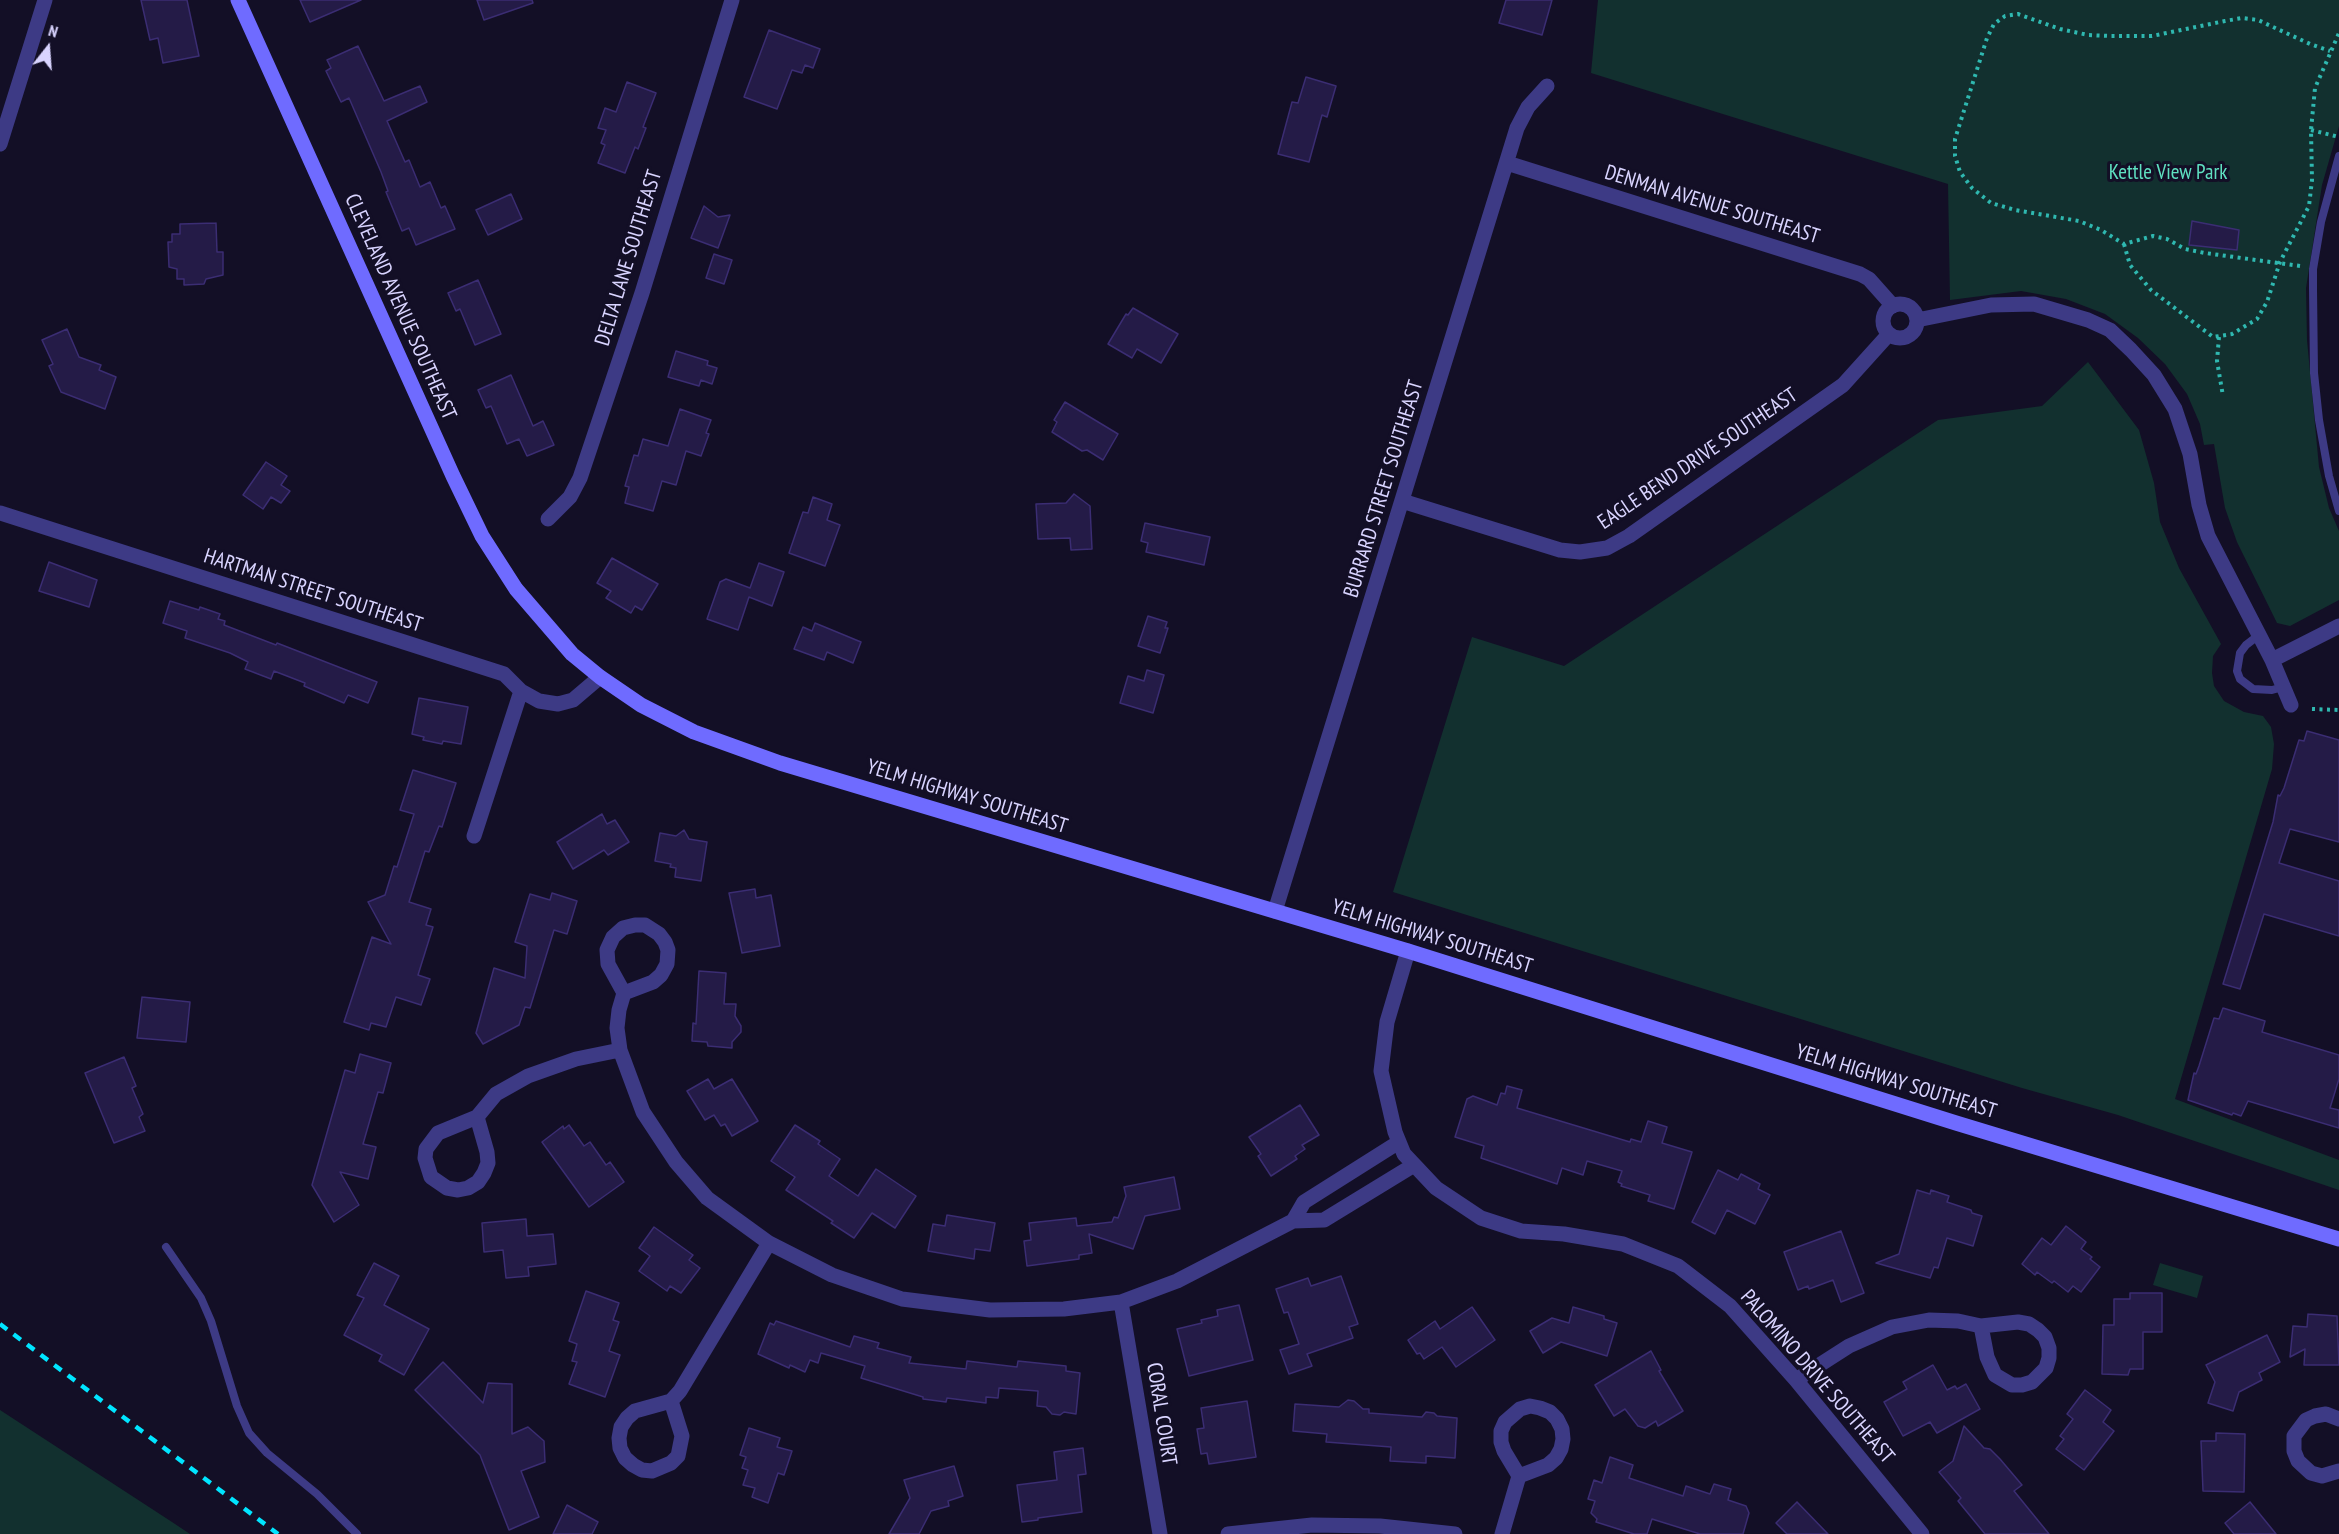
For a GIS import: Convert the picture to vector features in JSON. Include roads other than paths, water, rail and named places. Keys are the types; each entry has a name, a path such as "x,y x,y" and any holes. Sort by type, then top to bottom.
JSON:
{"main road":[{"name":"CLEVELAND AVENUE SOUTHEAST","path":"238,0 477,526 516,589 542,621"},
{"name":"YELM HIGHWAY SOUTHEAST","path":"542,621 572,654 600,677 641,705 694,732 780,763 1408,951 1956,1123 2339,1239"}],"street":[{"path":"0,144 3,122 45,0"},
{"name":"DELTA LANE SOUTHEAST","path":"548,519 570,496 580,478 642,293 732,0"},
{"name":"BURRARD STREET SOUTHEAST","path":"1275,911 1520,122 1528,107 1547,86"},
{"name":"DENMAN AVENUE SOUTHEAST","path":"1507,163 1860,274 1869,279 1893,306"},
{"path":"1917,320 1991,305 2034,304 2071,313 2110,330 2154,375 2175,409 2190,454 2199,505 2208,536 2272,660 2291,705"},
{"path":"1906,305 1916,314 1917,320 1916,327 1908,336 1894,337 1889,334 1883,322 1887,310 1893,306 1906,305"},
{"name":"EAGLE BEND DRIVE SOUTHEAST","path":"1402,501 1560,550 1580,552 1607,548 1629,536 1843,385 1889,334"},
{"name":"HARTMAN STREET SOUTHEAST","path":"0,513 504,674 521,691 539,701 558,704 573,700 600,677"},
{"path":"2272,660 2339,626"},
{"path":"474,836 521,691"},
{"path":"624,993 653,982 661,975 667,964 668,950 665,942 659,934 645,926 635,925 623,928 613,937 607,950 608,964 624,993 617,1028 620,1050 643,1112 676,1162 707,1198 769,1244 832,1275 902,1299 990,1310 1064,1309 1121,1302 1177,1281 1293,1221 1324,1220 1414,1165"},
{"name":"PALOMINO DRIVE SOUTHEAST","path":"1408,951 1387,1022 1381,1071 1395,1132 1404,1154 1436,1188 1481,1218 1521,1231 1564,1234 1623,1244 1678,1266 1730,1306 1796,1380 1922,1534"},
{"path":"477,1117 487,1152 488,1163 484,1173 478,1182 468,1188 458,1190 440,1185 431,1177 427,1168 426,1149 438,1133 477,1117 496,1094 528,1076 576,1059 620,1050"},
{"path":"1293,1221 1304,1202 1399,1142"},
{"path":"671,1401 682,1436 678,1456 671,1463 652,1471 633,1466 625,1458 620,1448 621,1427 635,1411 671,1401 680,1390 769,1244"},
{"name":"CORAL COURT","path":"1121,1302 1160,1534"},
{"path":"1796,1380 1849,1346 1892,1327 1929,1320 1958,1321 1981,1326 2018,1322 2028,1324 2038,1329 2045,1337 2049,1347 2046,1368 2032,1382 2012,1385 2003,1381 1990,1367 1981,1326"},
{"path":"1502,1534 1519,1476 1504,1451 1501,1431 1505,1422 1520,1409 1530,1406 1540,1408 1550,1412 1557,1419 1562,1429 1561,1449 1548,1465 1519,1476"},
{"path":"2339,1419 2326,1414 2315,1416 2306,1420 2294,1436 2294,1451 2298,1461 2311,1473 2322,1476 2339,1471"},
{"path":"1228,1534 1312,1525 1380,1526 1455,1534"}],"lane":[{"path":"2339,156 2321,222 2313,269 2314,373 2319,420 2329,476 2339,511"},
{"path":"2259,635 2240,653 2236,671 2240,679 2253,689 2272,690 2283,687"},
{"path":"165,1247 201,1298 211,1320 237,1406 249,1433 267,1453 317,1494 357,1534"}],"railway":[{"path":"0,1324 278,1534"}],"park label":[{"name":"Kettle View Park","path":"2168,173"}]}
